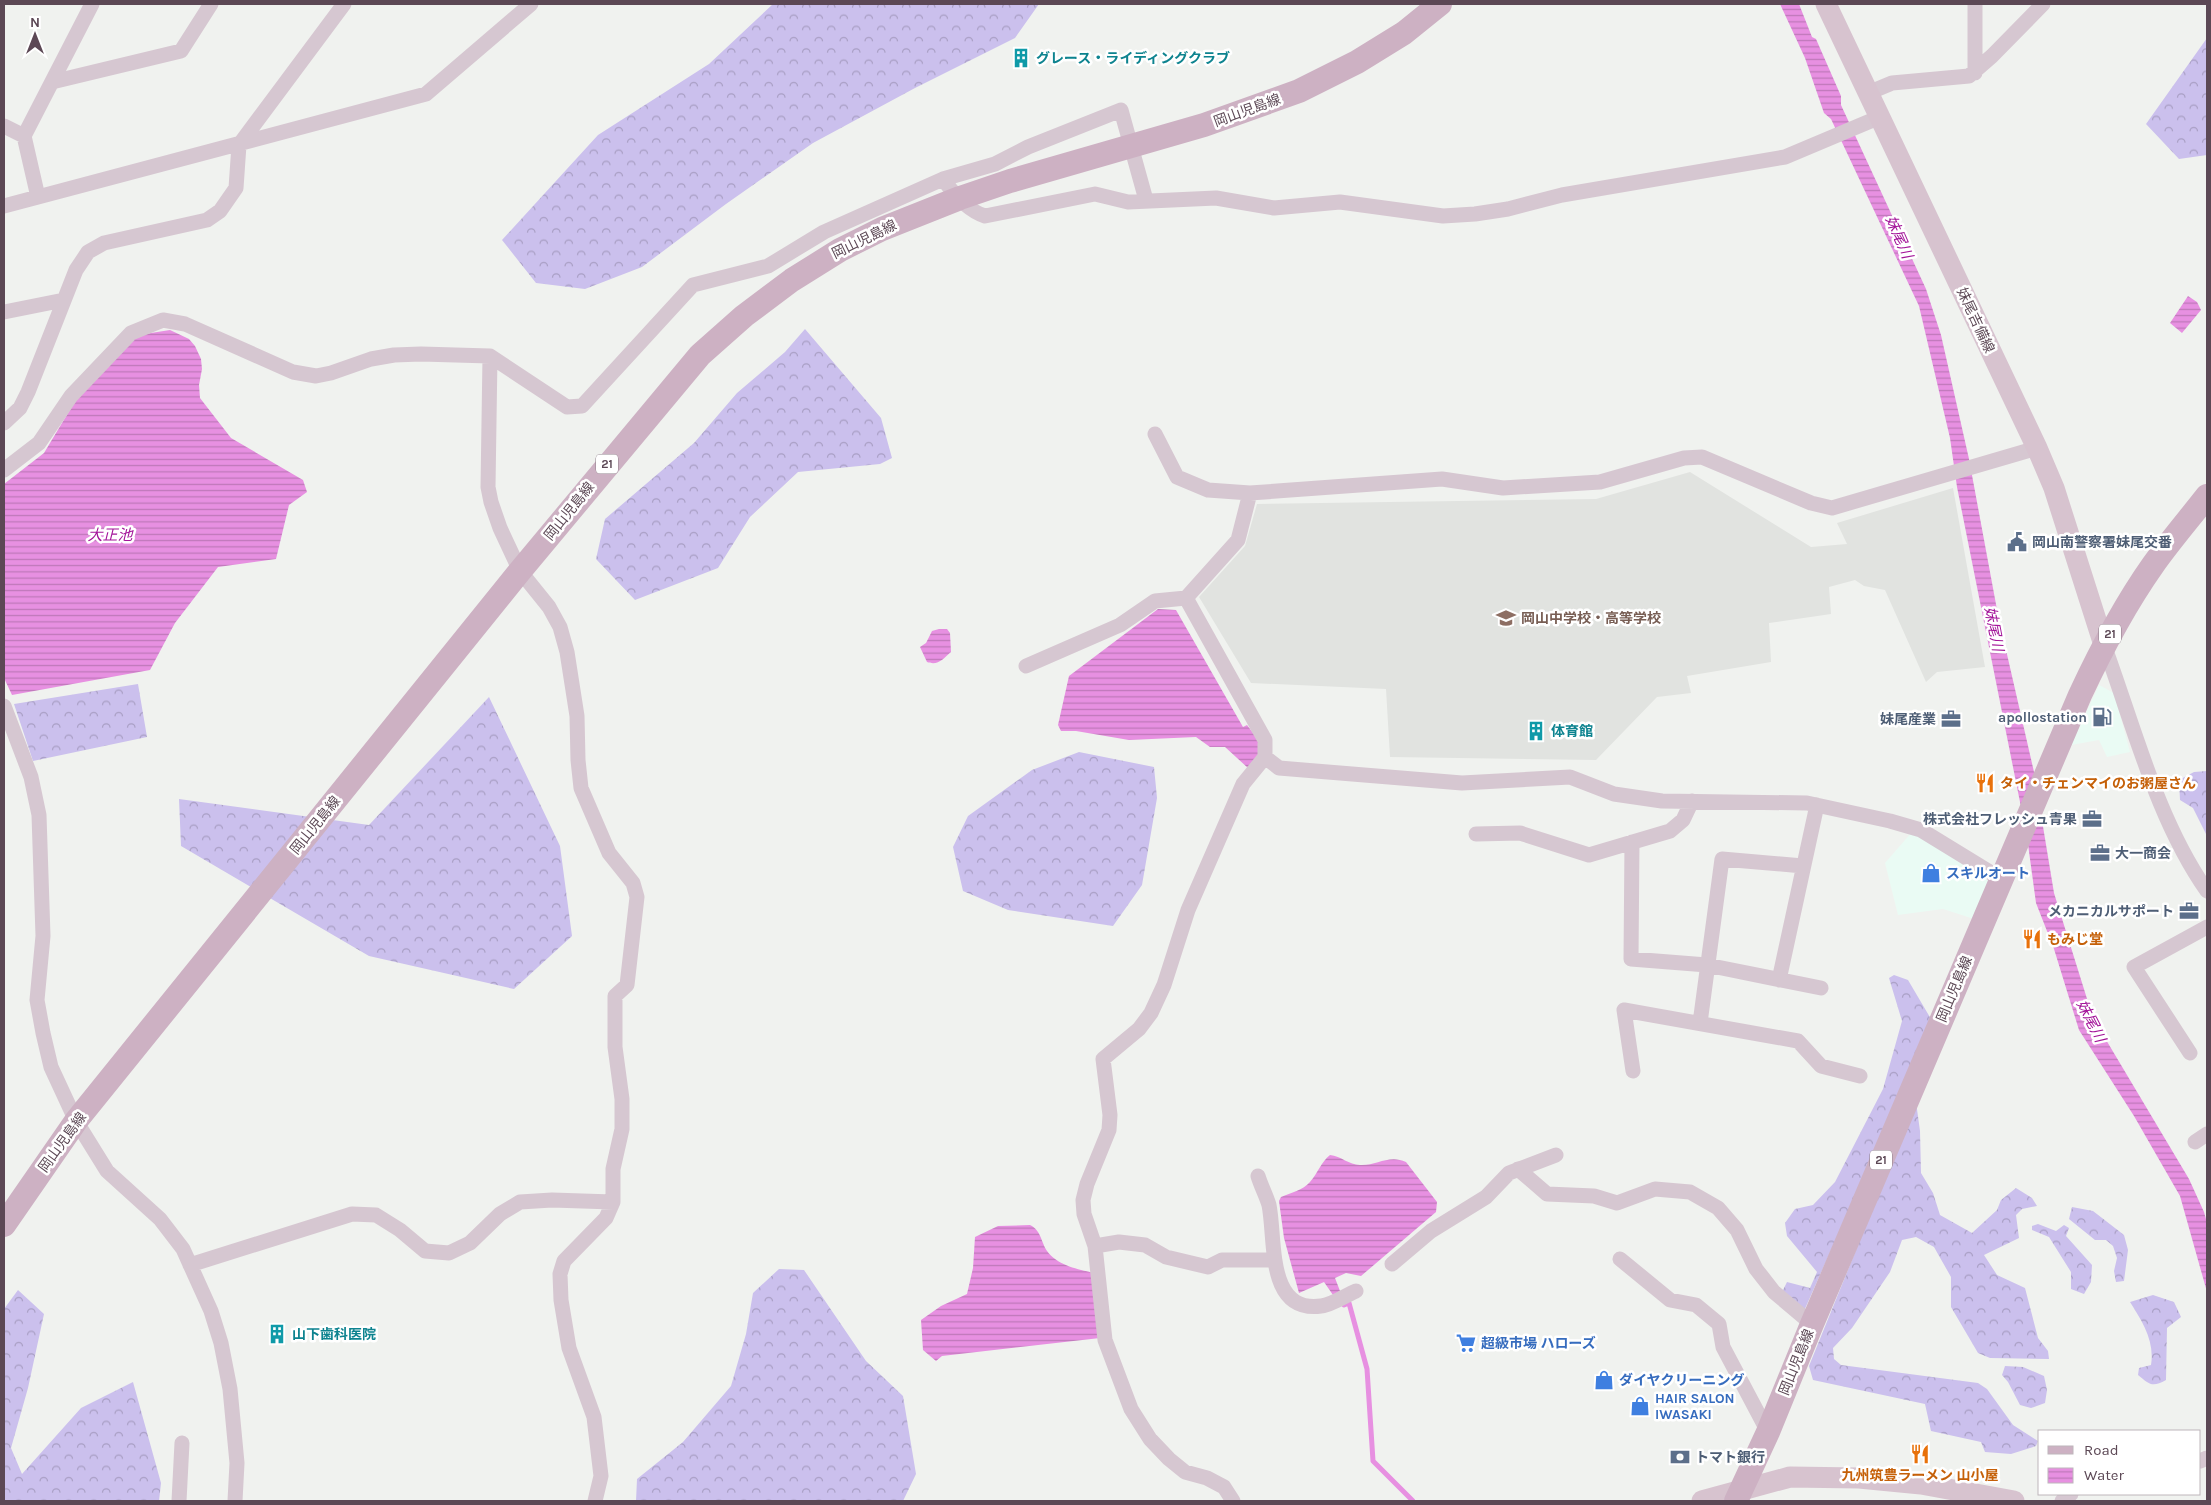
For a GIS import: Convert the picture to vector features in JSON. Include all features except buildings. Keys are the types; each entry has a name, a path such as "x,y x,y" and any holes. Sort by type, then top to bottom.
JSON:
{"main road":[{"name":"岡山児島線","path":"4,1225 76,1120 520,571 700,355 744,316 792,280 840,250 882,229 960,198 1204,126 1299,91 1357,62 1404,33 1440,4"},
{"name":"妹尾吉備線","path":"1826,4 1868,93 1872,120 2037,448 2054,488 2104,645"},
{"name":"岡山児島線","path":"1739,1496 1768,1432 2000,879 2104,645 2153,564 2207,496"},
{"path":"1702,1501 1739,1496 1790,1477 1859,1478 1921,1484 2014,1501"}],"street":[{"path":"38,197 24,136 92,4"},
{"path":"52,82 181,51 211,4"},
{"path":"4,423 20,408 28,392 76,270 88,252 104,243 207,220 220,211 236,188 239,145 344,4"},
{"path":"1975,4 1975,73"},
{"path":"1868,93 1892,83 1970,76 2043,4"},
{"path":"4,206 426,94 523,6"},
{"path":"4,470 39,443 71,396 131,333 163,320 185,324 293,372 316,376 332,373 371,359 394,356 421,354 490,356 567,407 582,406 693,285 768,266 824,232 943,179 995,164 1028,147 1121,110 1146,200"},
{"path":"943,179 977,214 985,216 1095,194 1128,202 1216,198 1274,208 1340,202 1443,216 1475,214 1508,209 1562,195 1785,157 1872,120"},
{"path":"4,126 24,136"},
{"path":"4,312 64,300"},
{"path":"490,356 488,487 490,502 520,571 549,607 560,627 568,652 577,716 581,788 608,853 633,883 637,897 627,985 615,996 615,1047 622,1099 622,1129 613,1169 613,1202 606,1218 564,1261 560,1274 561,1300 569,1348 594,1417 601,1476 595,1501"},
{"path":"1155,434 1177,477 1208,490 1250,493 1442,479 1503,488 1600,482 1684,458 1702,457 1811,503 1832,508 2037,448"},
{"path":"1026,666 1120,625 1155,601 1186,598 1238,540 1250,493"},
{"path":"1186,598 1265,740 1265,757 1243,784 1188,910 1164,985 1151,1013 1139,1029 1103,1059 1110,1115 1108,1130 1087,1184 1083,1200 1084,1214 1095,1246 1106,1340 1131,1409 1150,1439 1169,1459 1185,1472 1207,1478 1224,1487 1233,1501"},
{"path":"2104,645 2161,803 2176,836 2207,891"},
{"path":"4,706 31,777 39,815 43,936 37,1000 42,1034 51,1067 76,1120 107,1171 160,1219 183,1249 211,1311 221,1343 230,1389 237,1463 235,1501"},
{"path":"1265,757 1279,768 1412,780 1462,782 1570,777 1614,794 1662,801 1807,803 1890,821 1921,830 2000,879"},
{"path":"1476,834 1520,833 1589,855 1670,831 1683,820 1692,802"},
{"path":"1778,980 1817,805"},
{"path":"1632,842 1631,958 1707,966 1821,988"},
{"path":"1700,1024 1722,859 1804,866"},
{"path":"2190,1053 2134,967 2207,927"},
{"path":"1632,1071 1624,1010 1798,1041 1821,1066 1860,1076"},
{"path":"1392,1264 1431,1231 1486,1198 1509,1173 1556,1155"},
{"path":"1518,1169 1547,1194 1594,1196 1617,1203 1655,1189 1690,1192 1718,1208 1736,1230 1756,1269 1774,1292 1812,1324"},
{"path":"1258,1176 1268,1203 1278,1277 1284,1292 1297,1304 1322,1306 1346,1295"},
{"path":"190,1265 352,1214 376,1215 400,1230 425,1251 449,1253 470,1243 500,1214 520,1202 552,1200 613,1202"},
{"path":"1095,1246 1120,1242 1145,1245 1166,1257 1208,1267 1222,1260 1276,1260"},
{"path":"1620,1259 1670,1300 1696,1305 1719,1324 1722,1346 1768,1432"},
{"path":"179,1501 182,1443"}],"shaded area":[{"name":"岡山中学校・高等学校","path":"1690,472 1811,547 1847,544 1837,523 1953,488 1985,667 1937,672 1926,682 1885,590 1864,586 1855,580 1829,587 1831,614 1769,623 1771,662 1687,676 1691,693 1657,697 1596,760 1390,757 1386,689 1251,683 1199,597 1245,546 1257,504 1596,499"},
{"name":"apollostation","path":"2099,685 2114,693 2130,752 2107,757 2099,740 2071,745"},
{"name":"スキルオート","path":"1912,832 1991,882 1974,919 1943,909 1898,915 1885,863"}],"green space":[{"path":"773,4 1039,4 1015,38 915,88 813,143 726,204 642,267 585,289 536,283 502,240 598,135 709,64"},
{"path":"2207,38 2207,155 2179,159 2146,124"},
{"path":"805,329 881,418 892,458 880,464 798,472 750,517 718,568 635,600 596,559 605,519 694,443 737,393 785,352"},
{"path":"138,684 147,737 33,761 14,704"},
{"path":"489,697 560,846 572,936 514,989 369,956 181,846 179,799 369,825"},
{"path":"1079,752 1154,767 1157,798 1142,885 1113,926 1008,910 963,891 953,847 968,816 1032,770"},
{"path":"2207,771 2207,836 2193,808 2180,800 2179,780 2194,772"},
{"path":"1894,975 1908,980 1931,1019 1894,1108 1804,1311 1782,1292 1787,1282 1810,1288 1817,1272 1787,1236 1785,1223 1795,1209 1813,1205 1835,1182 1883,1089 1902,1021 1889,978"},
{"path":"1916,1102 1920,1131 1921,1173 1933,1193 1940,1215 1972,1233 1997,1210 2001,1200 2016,1188 2032,1198 2037,1206 2022,1209 2016,1215 2019,1238 1984,1255 1997,1275 2025,1288 2038,1338 2048,1351 2049,1359 1990,1358 1978,1353 1951,1307 1951,1277 1934,1247 1916,1237 1902,1240 1890,1272 1852,1328 1833,1348 1834,1359 1841,1365 1978,1383 1987,1389 2013,1425 2038,1441 2036,1446 2011,1454 1985,1452 1981,1442 1931,1431 1925,1404 1813,1380 1809,1366"},
{"path":"2072,1207 2093,1211 2124,1235 2128,1250 2124,1281 2116,1282 2114,1271 2117,1258 2113,1246 2106,1240 2095,1240 2069,1219"},
{"path":"2038,1224 2056,1231 2064,1225 2069,1228 2066,1236 2092,1265 2091,1282 2084,1294 2071,1289 2071,1272 2049,1237 2032,1230 2032,1226"},
{"path":"779,1269 804,1270 866,1361 903,1396 916,1474 903,1501 636,1501 637,1479 683,1442 731,1386 746,1334 753,1293"},
{"path":"18,1290 44,1314 28,1388 11,1448 22,1474 81,1408 133,1382 161,1483 159,1501 4,1501 4,1309"},
{"path":"2153,1295 2174,1302 2181,1317 2167,1328 2166,1380 2157,1384 2148,1383 2138,1375 2139,1368 2151,1365 2152,1356 2143,1324 2130,1302"},
{"path":"2005,1366 2023,1367 2044,1376 2047,1390 2045,1403 2031,1408 2020,1405 2008,1382 2002,1375"}],"water":[{"name":"妹尾川","path":"1780,4 1799,4 1812,37 1816,39 1841,96 1841,105 1926,289 1941,335 1969,459 1998,615 2034,772 2054,893 2093,1018 2189,1179 2204,1212 2207,1223 2207,1292 2180,1196 2134,1116 2079,1030 2054,949 2036,903 2027,837 1957,487 1950,438 1919,306 1831,119 1824,113 1805,58"},
{"path":"2188,296 2197,302 2201,310 2182,333 2170,323"},
{"name":"大正池","path":"170,330 189,339 195,346 201,359 202,369 199,385 200,398 231,438 303,480 307,492 289,505 276,559 218,567 175,623 150,670 12,695 4,678 4,484 44,453 77,398 138,335"},
{"path":"1158,609 1176,610 1243,727 1247,725 1260,742 1261,756 1248,768 1225,747 1210,747 1196,737 1129,740 1076,731 1061,731 1058,725 1069,676"},
{"path":"947,629 950,633 951,652 937,662 927,662 920,647 926,643 932,631"},
{"path":"1330,1155 1352,1164 1360,1165 1394,1159 1406,1162 1437,1202 1436,1212 1361,1276 1346,1273 1335,1278 1340,1291 1333,1295 1324,1282 1299,1293 1284,1238 1279,1201 1281,1197 1307,1185"},
{"path":"1030,1225 1039,1233 1047,1251 1057,1260 1069,1266 1094,1273 1100,1338 942,1356 936,1361 923,1350 921,1320 941,1306 967,1294 973,1268 975,1237 998,1226"}],"waterway":[{"path":"1342,1302 1344,1305 1349,1303 1367,1369 1373,1461 1413,1501"}],"place":[{"name":"グレース・ライディングクラブ","path":"1021,58"},
{"name":"岡山南警察署妹尾交番","path":"2017,542"},
{"name":"岡山中学校・高等学校","path":"1506,618"},
{"name":"apollostation","path":"2102,717"},
{"name":"妹尾産業","path":"1951,719"},
{"name":"体育館","path":"1536,731"},
{"name":"タイ・チェンマイのお粥屋さん","path":"1985,783"},
{"name":"株式会社フレッシュ青果","path":"2092,819"},
{"name":"大一商会","path":"2100,853"},
{"name":"スキルオート","path":"1931,873"},
{"name":"メカニカルサポート","path":"2189,911"},
{"name":"もみじ堂","path":"2032,939"},
{"name":"山下歯科医院","path":"277,1334"},
{"name":"超級市場 ハローズ","path":"1466,1343"},
{"name":"ダイヤクリーニング","path":"1604,1380"},
{"name":"HAIR SALON IWASAKI","path":"1640,1406"},
{"name":"九州筑豊ラーメン 山小屋","path":"1920,1454"},
{"name":"トマト銀行","path":"1680,1457"}]}
